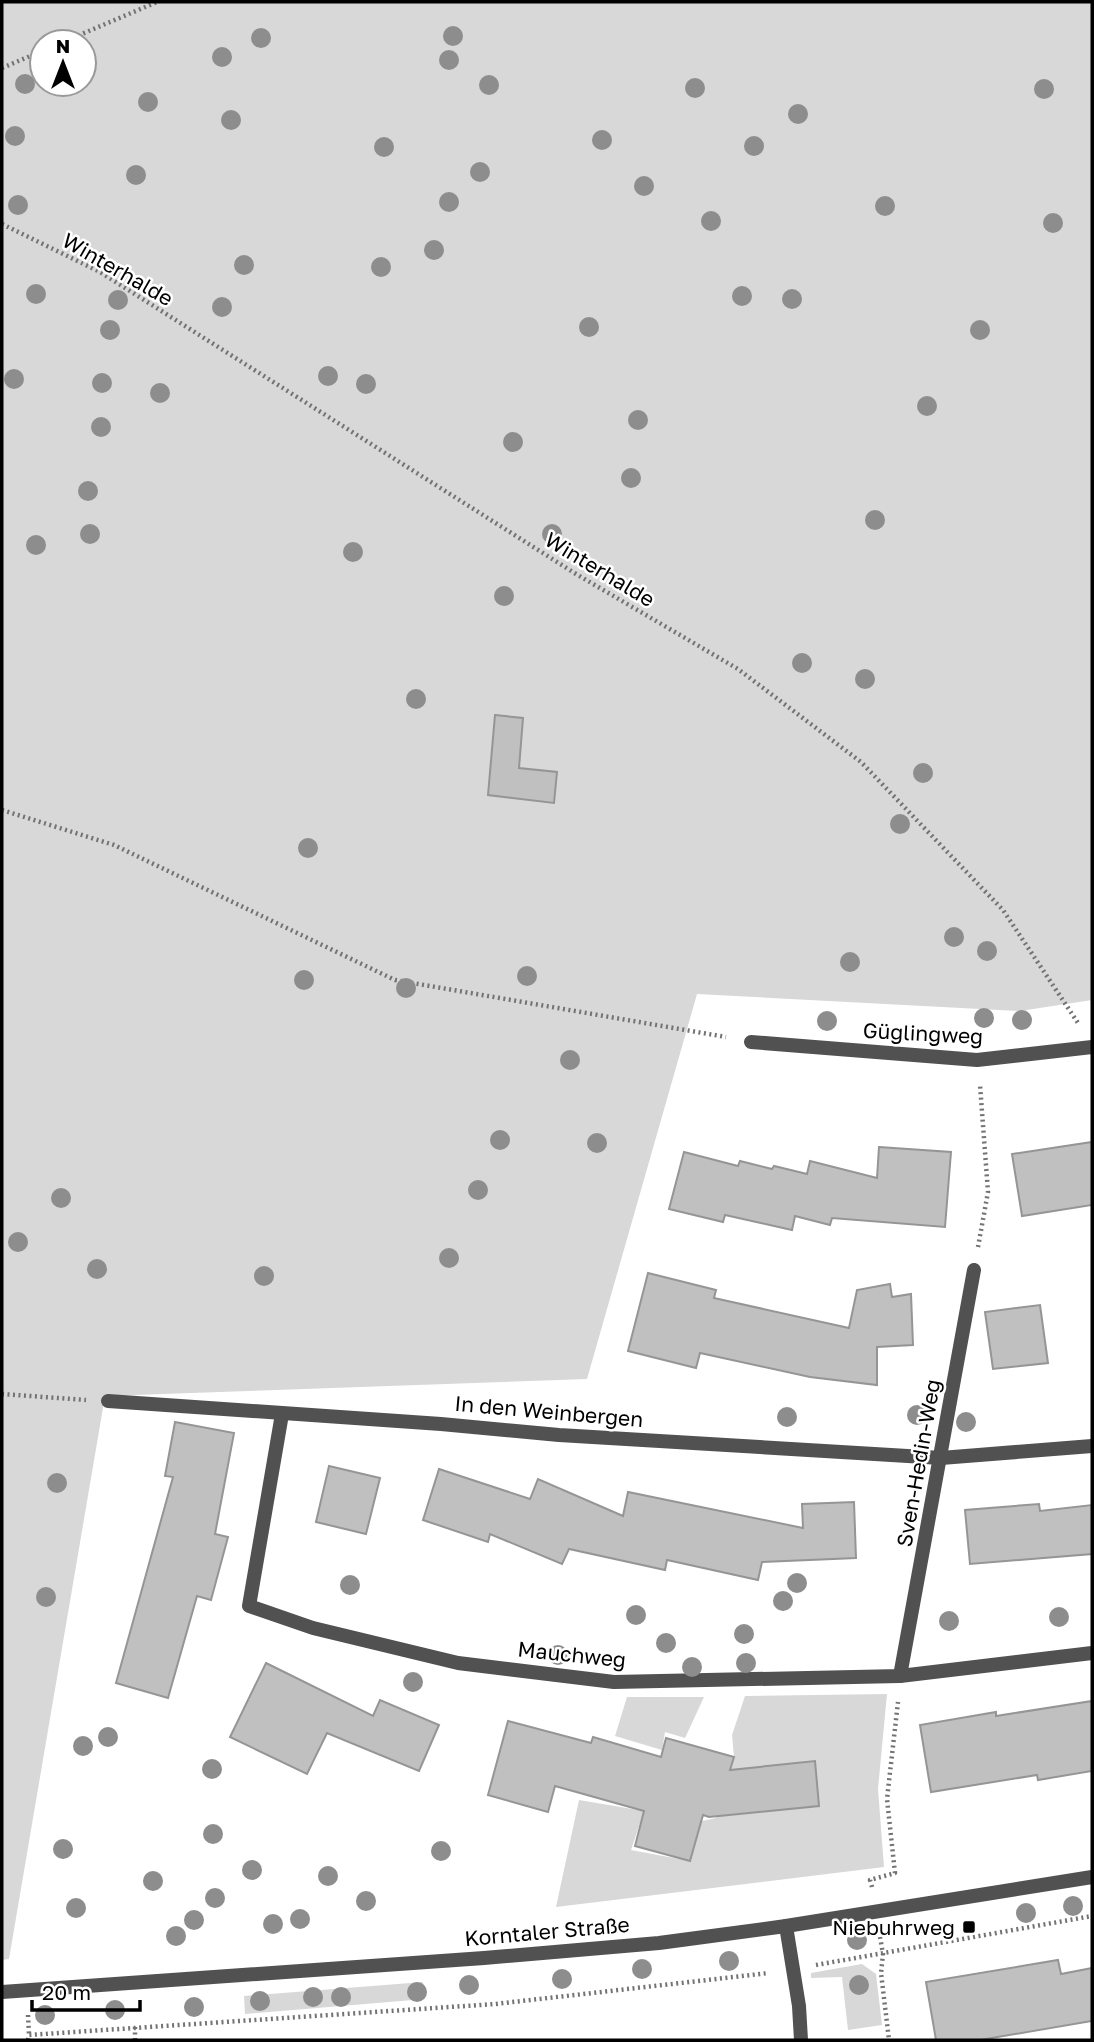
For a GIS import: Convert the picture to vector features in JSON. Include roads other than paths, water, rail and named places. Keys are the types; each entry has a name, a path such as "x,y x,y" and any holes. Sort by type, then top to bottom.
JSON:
{"street":[{"name":"Güglingweg","path":"751,1042 977,1060 1092,1047"},
{"name":"Sven-Hedin-Weg","path":"900,1676 974,1270"},
{"name":"In den Weinbergen","path":"108,1401 559,1435 941,1458 1092,1446"},
{"name":"Mauchweg","path":"282,1414 249,1606 313,1628 458,1663 614,1682 900,1676 1092,1653"},
{"name":"Korntaler Straße","path":"2,1992 659,1943 786,1926 1092,1877"},
{"path":"786,1926 799,2006 801,2040"}],"place":[{"name":"Niebuhrweg","path":"969,1927"}]}
